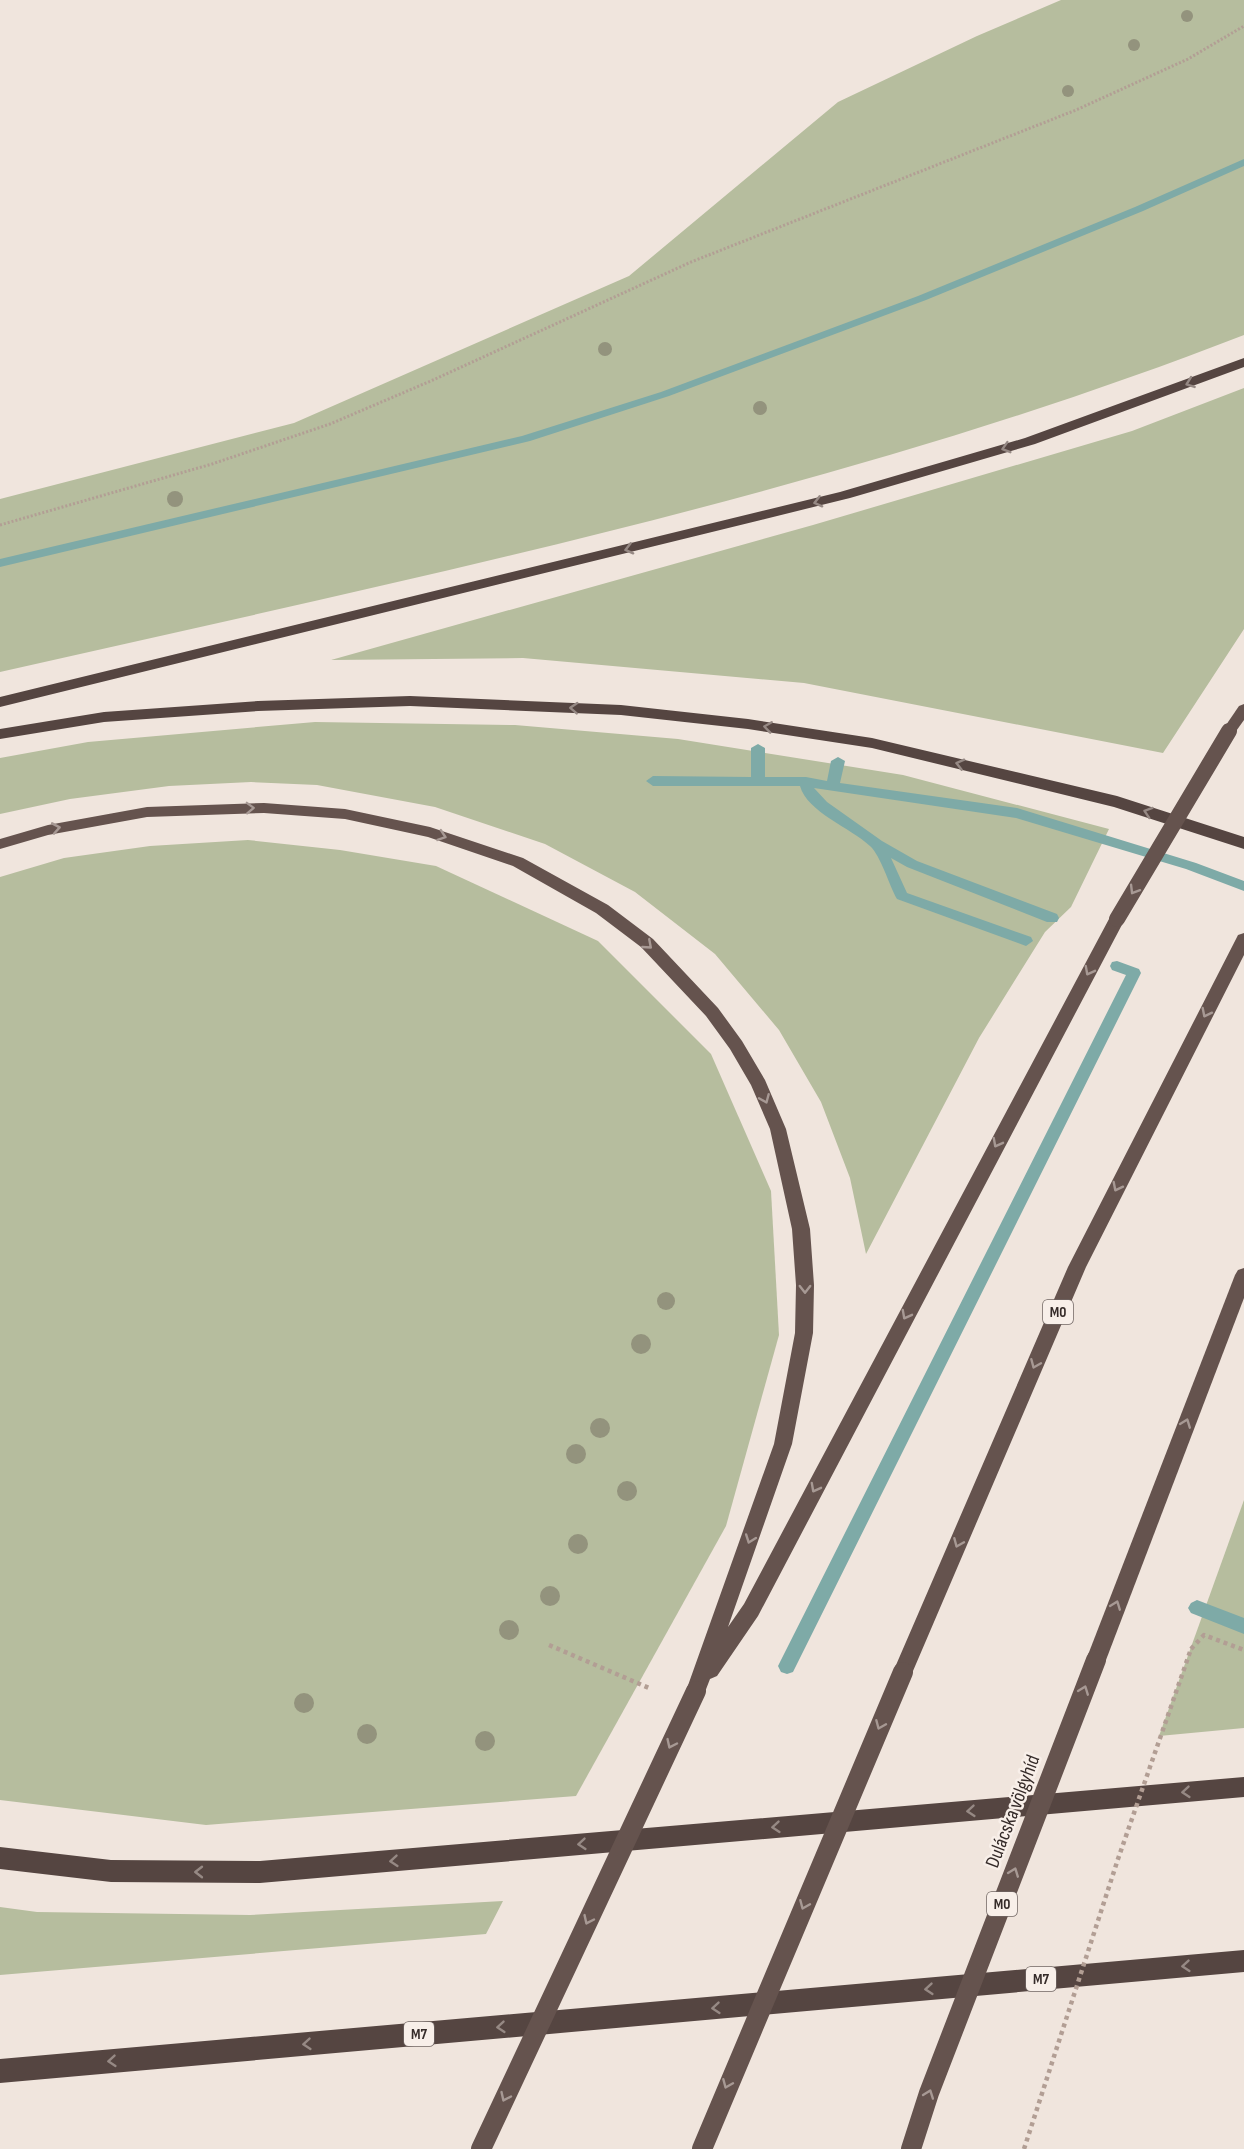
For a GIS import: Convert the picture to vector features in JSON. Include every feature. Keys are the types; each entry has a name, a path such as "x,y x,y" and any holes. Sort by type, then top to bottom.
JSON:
{"highway":[{"path":"0,702 845,495 1030,441 1244,362"},
{"path":"0,734 104,717 258,706 410,701 621,710 748,724 872,743 1117,802 1244,843"},
{"path":"696,1691 751,1610 1116,919 1244,709"},
{"path":"0,844 48,830 147,812 264,808 345,814 430,832 519,862 602,909 647,943 712,1012 736,1045 759,1084 778,1129 801,1229 805,1285 804,1333 783,1444 696,1691 481,2149"},
{"name":"M0","path":"702,2149 722,2097 1077,1267 1244,939"},
{"name":"Dulácska völgyhíd","path":"911,2149 929,2093 1244,1275"},
{"path":"0,1858 111,1871 260,1872 1244,1787"},
{"name":"M7","path":"0,2071 1244,1961"}],"path":[{"path":"0,525 212,464 330,423 433,380 691,262 1076,110 1188,59 1244,26"},
{"path":"1024,2149 1118,1859 1191,1649 1204,1635 1244,1650"},
{"path":"549,1645 649,1688"}],"green space":[{"path":"1061,0 1244,0 1244,335 1093,390 939,440 784,485 472,565 0,672 0,499 294,423 629,276 838,102 977,36"},
{"path":"1244,388 1244,629 1163,753 804,683 523,658 331,660 813,525 1132,431"},
{"path":"315,722 515,725 678,739 903,775 1109,829 1071,907 1045,932 979,1038 866,1254 850,1178 821,1102 779,1030 715,954 635,892 545,844 435,807 317,785 251,782 169,786 70,799 0,814 0,758 88,742"},
{"path":"248,840 340,850 436,866 598,941 711,1054 771,1191 779,1335 726,1526 576,1796 206,1825 0,1800 0,877 64,858 150,846"},
{"path":"1244,1500 1244,1728 1159,1736"},
{"path":"503,1901 486,1934 0,1975 0,1907 37,1912 250,1915"}],"waterway":[{"path":"0,563 526,439 665,394 922,298 1139,209 1244,162"},
{"path":"758,748 758,782"},
{"path":"833,786 838,761"},
{"path":"653,781 758,782"},
{"path":"758,782 806,782"},
{"path":"806,782 833,786"},
{"path":"806,782 809,793 822,805 877,844"},
{"path":"833,786 1017,813 1191,866 1244,886"},
{"path":"877,844 912,864 1052,918"},
{"path":"877,844 902,896 1026,941"},
{"path":"787,1666 1134,973 1117,966"},
{"path":"1197,1608 1244,1626"}]}
